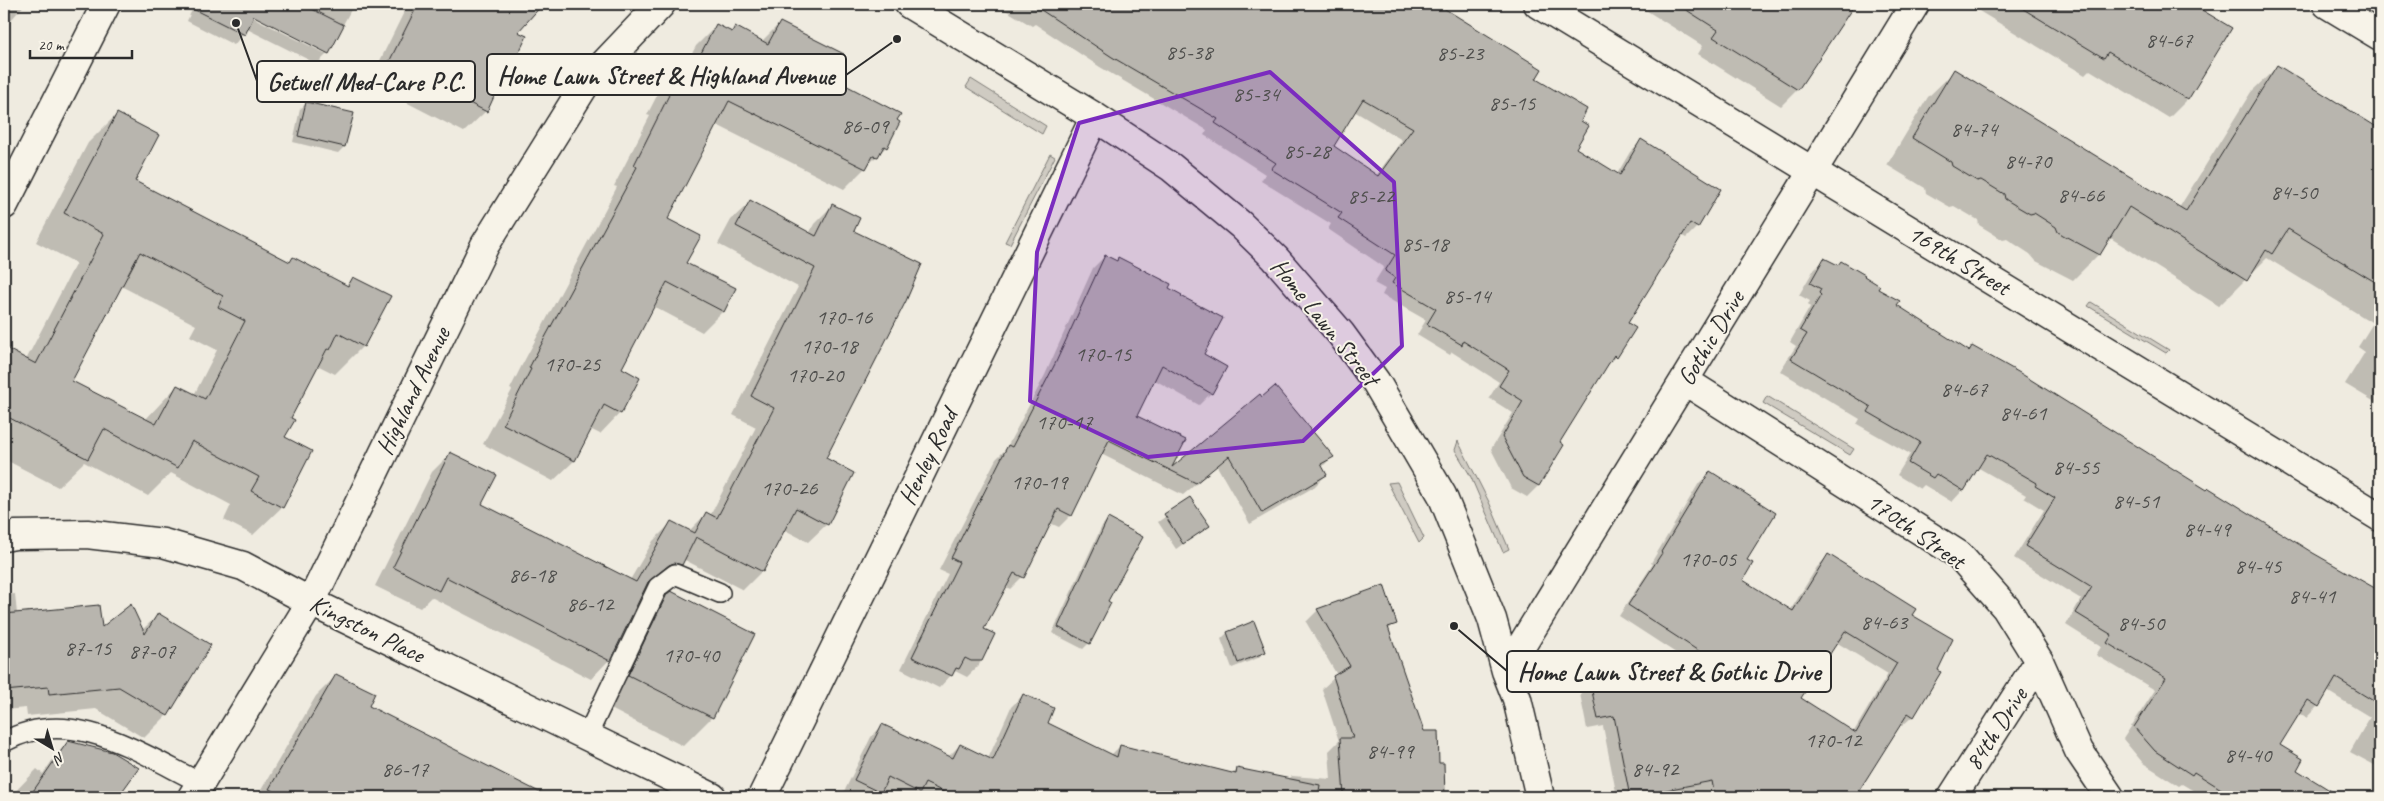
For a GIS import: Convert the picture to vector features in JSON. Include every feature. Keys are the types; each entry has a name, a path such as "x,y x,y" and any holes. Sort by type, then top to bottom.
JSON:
{"street":[{"path":"4,205 106,4"},
{"name":"Highland Avenue","path":"196,790 311,602 485,245 586,83 661,4"},
{"name":"Home Lawn Street","path":"909,4 1095,117 1171,167 1241,224 1275,258 1341,334 1376,382 1442,495 1492,619 1506,671 1517,699 1540,797"},
{"name":"169th Street","path":"1538,4 2380,517"},
{"name":"Gothic Drive","path":"1506,671 1915,4"},
{"path":"2327,4 2380,36"},
{"name":"Henley Road","path":"762,797 1095,117"},
{"name":"170th Street","path":"1684,381 1959,555 2006,608 2039,661 2079,751 2110,797"},
{"name":"Kingston Place","path":"4,537 14,535 88,534 163,543 243,566 311,602 712,797"},
{"name":"84th Drive","path":"1952,797 2039,661"}],"lane":[{"path":"587,736 658,587 675,574 720,593"},
{"path":"4,742 36,729 62,728 83,730 108,737 196,790"}],"highlighted area":[{"path":"1270,72 1394,182 1402,346 1303,441 1148,457 1030,401 1037,252 1079,123"}],"shaded area":[{"path":"971,79 1046,126 1042,134 966,87"},
{"path":"1050,154 1055,157 1010,244 1005,242"},
{"path":"2091,302 2169,350 2166,353 2088,306"},
{"path":"1767,396 1854,449 1850,455 1763,403"},
{"path":"1458,441 1489,502 1509,549 1503,552 1470,475 1455,450"},
{"path":"1397,482 1424,538 1419,543 1388,483"}],"building":[{"path":"183,4 302,4 344,25 329,54 254,16 245,35"},
{"path":"418,4 543,4 518,32 527,36 500,91 497,90 487,112 389,62"},
{"path":"1032,4 1437,4 1542,69 1536,79 1587,109 1581,121 1589,126 1576,148 1620,175 1641,139 1721,189 1698,228 1690,223 1628,323 1636,328 1617,358 1614,355 1560,442 1564,445 1539,486 1523,477 1502,437 1523,401 1499,386 1509,370 1463,341 1462,345 1427,324 1436,309 1392,283 1395,278 1385,271 1395,255 1338,218 1342,213 1271,169 1276,163 1215,123 1218,119 1112,57","holes":["1363,99 1413,128 1378,176 1334,146"]},
{"path":"1677,4 1855,4 1798,90 1713,37 1718,30"},
{"path":"2015,4 2192,4 2232,28 2188,100 2108,52 2104,58"},
{"path":"780,22 844,54 832,78 901,114 897,120 900,122 887,148 884,146 878,157 873,156 866,169 729,101 668,219 701,236 686,263 736,288 724,312 667,282 622,368 640,378 621,414 604,405 575,461 503,424 531,369 529,368 637,167 634,165 669,95 667,94 684,60 695,65 716,24 732,32 735,26 768,44"},
{"path":"2277,65 2380,129 2380,285 2288,229 2272,254 2266,250 2247,281 2129,207 2100,255 2058,232 2056,227 2034,213 2030,214 2005,199 2004,194 1952,166 1951,162 1912,138 1954,69 2186,211"},
{"path":"306,102 354,113 345,147 298,136"},
{"path":"117,113 159,135 135,181 290,262 293,257 348,286 353,277 391,296 364,347 338,333 330,350 327,349 291,418 295,420 285,437 312,451 283,508 251,491 259,477 192,441 178,468 104,429 88,459 4,415 4,347 36,364 104,234 64,213","holes":["140,252 223,296 218,307 245,321 205,399 177,385 156,424 72,381"]},
{"path":"750,200 816,236 832,204 860,218 854,231 922,264 906,301 826,458 854,473 828,525 796,508 763,572 696,537 682,565 674,563 669,565 648,582 610,661 446,577 439,591 393,567 450,452 497,475 482,504 636,582 671,521 695,533 706,512 717,518 774,408 751,396 815,268 736,226"},
{"path":"1105,255 1117,261 1118,257 1171,284 1169,288 1181,296 1223,318 1204,354 1227,367 1212,394 1162,365 1137,416 1186,440 1172,467 1260,394 1262,397 1275,386 1334,457 1321,464 1327,475 1262,513 1229,456 1196,483 1109,440 1072,516 1058,509 1024,578 1014,573 984,629 995,634 982,661 971,661 965,658 959,669 956,668 952,676 912,657 959,562 951,558 1008,445 1012,447 1056,362"},
{"path":"1824,258 1838,265 1841,261 1865,275 1880,286 1878,289 1900,301 1897,305 1969,351 1972,346 2020,373 2207,490 2209,488 2313,553 2380,591 2380,705 2336,678 2319,707 2308,700 2280,745 2303,759 2297,770 2341,797 2234,797 2194,772 2192,775 2155,751 2134,727 2166,678 2107,643 2112,635 2076,613 2092,587 2025,546 2055,498 2035,486 2037,483 1987,454 1964,491 1936,474 1933,478 1908,463 1920,442 1868,412 1871,407 1791,359 1807,334 1800,330 1821,295 1819,293 1821,289 1810,283"},
{"path":"1710,471 1776,513 1747,560 1753,563 1743,580 1793,611 1828,554 1916,609 1912,615 1953,639 1938,670 1941,672 1914,717 1908,713 1855,797 1715,797 1712,781 1630,797 1614,716 1598,719 1590,682 1605,679 1604,673 1700,652 1628,605","holes":["1845,631 1897,663 1856,733 1801,698"]},
{"path":"1190,497 1210,526 1183,544 1164,514"},
{"path":"1108,518 1143,537 1108,601 1111,603 1090,644 1058,627"},
{"path":"1384,585 1397,624 1388,627 1424,731 1438,731 1439,763 1444,763 1445,797 1344,797 1340,738 1353,738 1333,676 1350,666 1317,609"},
{"path":"671,591 755,634 713,718 628,675 667,594"},
{"path":"131,604 145,634 158,613 211,645 168,716 119,687 49,694 48,687 4,691 4,614 99,605 102,627"},
{"path":"1254,621 1266,652 1238,663 1227,632"},
{"path":"336,674 375,693 369,706 549,797 286,797 269,789"},
{"path":"1023,694 1054,708 1048,723 1117,757 1120,745 1236,774 1237,768 1320,785 1318,797 954,797 925,783 920,793 888,777 881,793 854,780 882,724 953,758 960,744 993,760"},
{"path":"68,741 112,752 139,768 118,797 29,797"}],"place":[{"name":"Getwell Med-Care P.C.","path":"236,23"},
{"name":"Home Lawn Street & Highland Avenue","path":"897,39"},
{"name":"Home Lawn Street & Gothic Drive","path":"1454,626"}]}
